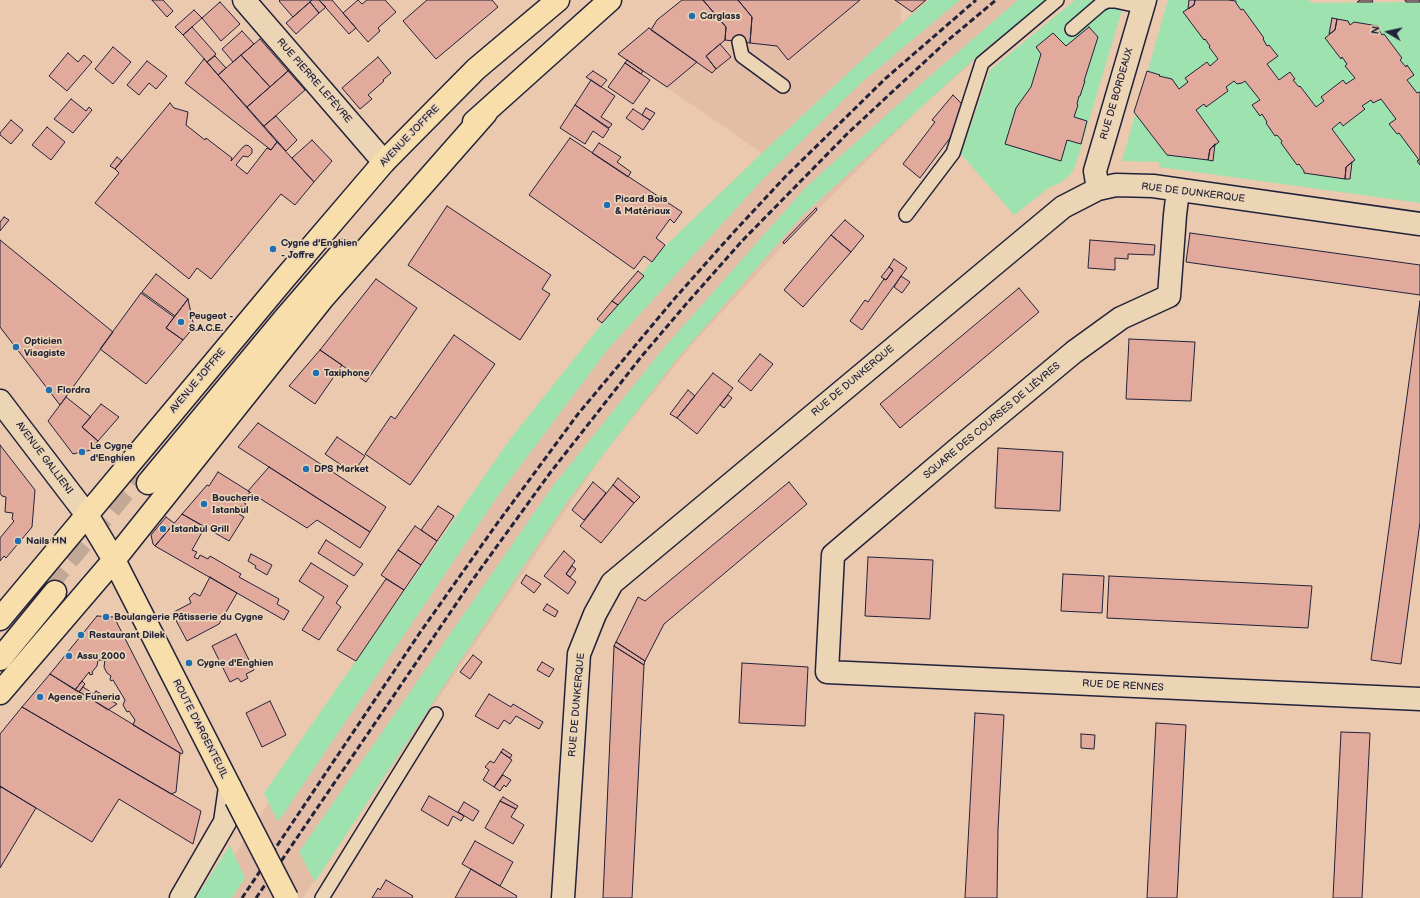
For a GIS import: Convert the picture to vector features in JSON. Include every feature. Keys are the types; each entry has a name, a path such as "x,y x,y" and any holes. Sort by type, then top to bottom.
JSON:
{"main road":[{"name":"AVENUE JOFFRE","path":"0,619 284,279 384,162 476,69 558,0"},
{"name":"AVENUE JOFFRE","path":"565,0 483,75 414,147 275,309 143,479 357,236 424,163 486,112 610,0"},
{"name":"AVENUE JOFFRE","path":"0,693 114,560 324,297 486,112"},
{"name":"ROUTE D'ARGENTEUIL","path":"87,515 114,560 287,898"},
{"path":"0,641 51,588 0,659"}],"street":[{"name":"RUE PIERRE LEFÈVRE","path":"244,0 384,162"},
{"name":"RUE DE BORDEAUX","path":"1098,189 1095,171 1144,4"},
{"name":"RUE DE DUNKERQUE","path":"564,898 579,654 595,614 612,583 1063,207 1098,189 1116,186 1153,186 1420,224"},
{"name":"SQUARE DES COURSES DE LIÈVRES","path":"827,672 833,555 1074,352 1121,318 1169,296 1178,190"},
{"name":"AVENUE GALLIENI","path":"0,401 87,515"},
{"name":"RUE DE RENNES","path":"827,672 1420,699"},
{"path":"181,898 225,822 233,793"}],"lane":[{"path":"906,215 952,153 982,63 1057,0"},
{"path":"1072,29 1101,4 1107,1 1144,4"},
{"path":"739,42 742,56 783,86"},
{"path":"322,898 436,714"}],"shaded area":[{"path":"682,0 895,0 901,4 901,23 928,0 1044,0 930,99 802,225 691,346 605,452 303,898 206,898 418,578 762,153 618,54"}],"green space":[{"path":"929,0 960,0 862,82 764,178 608,349 497,497 278,822 264,793 511,438 660,251 763,152 901,24"},
{"path":"1018,0 1049,0 985,49 802,216 676,360 567,502 470,646 315,882 299,852 552,487 663,349 806,187 922,83"},
{"path":"1075,0 1125,0 1075,167 1070,175 1060,183 1050,187 1014,215 961,154 990,70"},
{"path":"1168,0 1308,0 1314,3 1420,2 1420,203 1159,167 1159,162 1122,161"},
{"path":"230,845 245,878 232,898 196,898"}],"building":[{"path":"152,0 163,0 173,11 167,17"},
{"path":"312,0 293,17 279,1"},
{"path":"312,0 319,0 326,7 319,13 310,2"},
{"path":"319,0 332,0 356,28 349,34"},
{"path":"358,0 362,4 367,0 385,0 396,12 378,28 380,31 368,42 343,13"},
{"path":"427,0 492,0 498,7 436,59 403,21"},
{"path":"682,0 703,0 726,27 725,40 706,56 716,69 712,73 651,30 657,20"},
{"path":"703,0 738,0 752,17 750,43 725,40 726,27"},
{"path":"738,0 860,0 788,60 777,46 750,43 752,17"},
{"path":"895,0 926,0 912,12"},
{"path":"1189,0 1195,0 1194,5 1188,9"},
{"path":"1195,0 1236,1 1241,10 1243,9 1264,38 1263,39 1267,46 1269,45 1278,56 1267,64 1279,80 1290,72 1295,79 1293,80 1299,87 1300,86 1316,107 1324,101 1321,97 1343,80 1346,84 1355,78 1345,66 1347,64 1342,57 1341,59 1325,38 1335,30 1337,19 1348,21 1350,25 1354,22 1378,26 1382,35 1384,34 1402,58 1400,60 1406,67 1407,65 1414,75 1407,80 1417,93 1420,92 1420,165 1417,161 1419,160 1399,133 1397,134 1389,124 1396,119 1381,99 1373,103 1371,100 1362,106 1365,109 1343,126 1340,122 1332,129 1355,160 1346,167 1345,179 1304,173 1299,164 1297,165 1281,143 1282,141 1277,135 1275,136 1262,114 1260,116 1252,105 1260,100 1245,81 1237,84 1234,81 1226,87 1228,91 1206,107 1204,104 1196,110 1219,142 1210,149 1208,160 1167,155 1134,112 1147,71 1172,79 1179,89 1188,82 1185,78 1207,62 1210,66 1218,59 1205,39 1204,40 1183,12 1194,5"},
{"path":"1360,0 1372,0 1373,2 1357,2"},
{"path":"1405,0 1420,0 1420,2 1406,2"},
{"path":"220,2 240,24 221,41 202,18"},
{"path":"310,2 319,13 296,34 286,23"},
{"path":"194,10 202,18 183,35 175,27"},
{"path":"1332,18 1337,19 1335,30 1329,34"},
{"path":"192,27 216,54 207,62 183,35"},
{"path":"1089,27 1098,37 1079,96 1074,117 1087,121 1081,144 1067,140 1061,161 1005,144 1016,108 1031,87 1041,54 1036,47 1053,33 1066,46"},
{"path":"649,28 697,62 667,87 618,54"},
{"path":"242,31 254,44 233,62 222,49"},
{"path":"260,39 288,71 270,87 241,55"},
{"path":"720,44 731,57 716,69 706,56"},
{"path":"113,47 131,62 113,84 95,69"},
{"path":"68,53 78,62 84,55 92,62 67,91 49,76"},
{"path":"241,55 270,87 247,107 218,75"},
{"path":"215,56 226,68 218,75 207,62"},
{"path":"378,57 391,73 368,95 372,99 360,109 342,88"},
{"path":"204,59 277,142 271,150 185,83"},
{"path":"627,60 643,71 641,74 625,63"},
{"path":"147,61 167,76 156,89 149,83 139,95 127,85"},
{"path":"625,63 650,80 633,104 608,87"},
{"path":"288,71 305,90 264,126 247,107"},
{"path":"593,71 607,80 601,87 586,77"},
{"path":"591,80 615,96 601,117 612,124 609,128 575,105"},
{"path":"953,95 962,104 953,134 920,178 903,164 935,122 932,120"},
{"path":"71,99 86,111 89,107 92,110 73,133 54,119"},
{"path":"170,103 174,108 188,112 186,125 232,158 231,161 243,147 246,145 249,146 252,149 252,153 248,157 243,156 236,165 247,174 267,148 271,150 277,142 314,182 295,205 281,194 211,279 197,268 189,279 95,203 119,173 115,169"},
{"path":"575,105 609,129 603,138 593,131 585,144 560,128"},
{"path":"646,108 655,113 650,120 642,115"},
{"path":"633,109 650,120 643,130 626,118"},
{"path":"276,116 297,140 286,151 264,126"},
{"path":"11,120 23,130 11,144 0,135 0,133"},
{"path":"47,127 65,142 51,160 32,145"},
{"name":"Picard Bois & Matériaux","path":"570,138 682,212 674,223 670,219 656,238 665,245 652,262 644,256 634,269 529,195"},
{"path":"312,140 332,161 314,182 292,158"},
{"path":"599,143 621,157 617,162 631,172 628,177 592,153"},
{"path":"1215,144 1213,161 1208,160 1210,149"},
{"path":"117,157 122,161 115,169 110,166"},
{"path":"1352,162 1350,179 1345,179 1346,167"},
{"path":"447,206 551,275 542,289 550,294 520,340 408,265"},
{"path":"816,208 817,210 784,244 783,242"},
{"path":"4,217 9,220 0,231 0,222"},
{"path":"845,220 864,236 851,252 831,235"},
{"path":"1190,233 1420,265 1420,295 1186,262"},
{"path":"831,235 851,252 803,307 784,290"},
{"path":"0,240 113,332 60,405 0,327"},
{"path":"1090,240 1155,245 1154,255 1128,254 1128,259 1115,258 1115,270 1088,268"},
{"path":"894,259 907,268 862,330 850,321 865,300 868,302 884,279 886,280 893,270 889,267"},
{"path":"889,267 893,270 886,280 881,277"},
{"path":"638,271 644,276 618,305 612,301"},
{"path":"156,274 188,299 175,316 142,292"},
{"path":"901,276 910,282 902,293 894,287"},
{"path":"376,279 417,308 366,382 320,350"},
{"path":"1019,288 1039,312 900,428 880,404"},
{"path":"141,293 174,317 166,328 183,340 146,384 100,349"},
{"name":"Peugeot - S.A.C.E.","path":"188,299 194,327 183,340 166,328"},
{"path":"612,301 618,305 602,323 597,319"},
{"path":"1420,301 1420,522 1401,664 1371,660"},
{"path":"454,335 495,364 410,485 365,454 391,416 395,419"},
{"path":"1129,339 1195,342 1191,401 1126,399"},
{"path":"320,350 342,365 315,404 289,386"},
{"path":"760,354 773,364 751,391 738,381"},
{"path":"713,373 733,388 697,434 677,418"},
{"path":"688,390 695,396 677,418 670,414"},
{"path":"728,395 732,398 724,408 720,405"},
{"path":"66,397 91,417 82,427 98,441 91,450 73,454 48,421"},
{"path":"101,404 119,417 98,441 82,427"},
{"path":"258,423 386,507 370,532 238,447"},
{"path":"337,437 365,456 353,473 325,454"},
{"path":"0,445 35,490 32,527 6,558 4,556 0,561 0,538 14,521 12,519 13,513 5,512 6,497 2,496 0,493"},
{"path":"998,448 1063,452 1060,511 995,508"},
{"path":"269,467 370,532 360,548 317,520 307,528 248,491"},
{"path":"218,472 250,492 243,502 246,504 244,508 241,506 237,513 244,517 229,541 182,514 207,485 209,486"},
{"path":"618,478 640,497 634,503 613,485"},
{"path":"593,482 606,493 584,520 572,510"},
{"path":"789,482 807,504 664,624 645,661 616,642 638,597 645,601"},
{"path":"613,485 634,503 601,543 580,526"},
{"path":"438,506 454,516 437,541 421,530"},
{"path":"182,514 205,527 192,550 197,552 194,557 198,559 200,555 208,559 210,556 241,574 239,577 279,599 277,604 289,611 284,620 155,546"},
{"name":"Istanbul Grill","path":"166,517 174,523 155,546 151,535"},
{"path":"415,526 437,541 421,565 398,550"},
{"path":"326,540 363,564 354,576 318,553"},
{"path":"398,550 421,565 404,590 381,575"},
{"path":"564,551 575,561 566,574 576,582 568,594 544,576"},
{"path":"251,554 272,565 267,575 255,568 256,566 248,561"},
{"path":"868,557 933,560 930,619 865,616"},
{"path":"311,563 348,586 336,603 341,607 319,640 302,630 324,597 299,581"},
{"path":"572,566 576,569 570,577 566,574"},
{"path":"1063,574 1104,576 1102,613 1061,611"},
{"path":"526,575 541,584 534,593 521,583"},
{"path":"1109,576 1312,586 1308,628 1107,618"},
{"path":"210,577 237,593 219,624 187,641 172,613 191,603 189,598 194,593 200,596"},
{"path":"386,579 404,590 356,661 337,650"},
{"path":"547,604 558,611 555,617 543,610"},
{"path":"97,616 114,617 183,752 182,754 133,725 135,720 129,711 127,712 123,705 125,700 113,680 111,681 111,676 107,673 104,667 105,660 98,660 97,666 92,672 93,674 90,675 89,672 75,690 50,674"},
{"path":"236,634 254,670 246,674 248,678 241,682 238,678 230,682 212,646"},
{"path":"616,642 645,661 644,665 614,646"},
{"path":"614,646 644,665 632,898 603,898"},
{"path":"473,655 482,662 470,679 460,672"},
{"path":"542,662 554,669 549,677 537,670"},
{"path":"742,663 808,667 805,726 739,723"},
{"path":"50,674 180,753 176,792 171,794 22,707"},
{"path":"82,681 85,684 79,692 75,690"},
{"path":"83,687 94,694 91,699 79,692"},
{"path":"96,691 117,704 108,710 91,699"},
{"path":"489,694 511,707 513,704 543,722 539,729 516,716 510,724 504,720 498,729 475,716"},
{"path":"270,701 286,735 262,747 246,713"},
{"path":"22,707 201,811 193,844 119,799 92,842 0,786 0,734"},
{"path":"975,713 1004,715 998,829 997,898 965,898"},
{"path":"1156,723 1186,725 1177,898 1147,898"},
{"path":"1341,732 1370,733 1362,898 1333,898"},
{"path":"1081,734 1095,735 1094,749 1081,748"},
{"path":"503,749 512,755 510,758 501,752"},
{"path":"501,752 512,760 494,787 483,780 489,770 485,767 490,761 494,763"},
{"path":"503,775 511,780 506,787 504,785 500,791 494,787"},
{"path":"1,787 36,808 0,868 0,788"},
{"path":"429,796 464,816 461,821 453,816 448,826 421,810"},
{"path":"503,797 518,806 516,809 500,801"},
{"path":"500,801 516,809 511,817 524,825 513,844 485,828"},
{"path":"464,802 479,811 473,821 458,812"},
{"path":"475,841 513,862 500,886 462,864"},
{"path":"471,869 517,896 516,898 455,898"},
{"path":"386,880 413,896 412,898 372,898 378,888 380,890"}],"tunnel":[{"path":"47,585 138,475"}],"railway":[{"path":"242,898 419,634 496,525 578,414 675,298 785,177 886,78 976,0"},
{"path":"256,898 471,582 550,473 641,357 742,241 848,133 947,41 996,0"}],"place":[{"name":"Carglass","path":"692,16"},
{"name":"Picard Bois & Matériaux","path":"607,205"},
{"name":"Cygne d'Enghien - Joffre","path":"273,249"},
{"name":"Peugeot - S.A.C.E.","path":"181,322"},
{"name":"Opticien Visagiste","path":"16,347"},
{"name":"Taxiphone","path":"316,373"},
{"name":"Flordra","path":"49,390"},
{"name":"Le Cygne d'Enghien","path":"82,452"},
{"name":"DPS Market","path":"306,469"},
{"name":"Boucherie Istanbul","path":"204,504"},
{"name":"Istanbul Grill","path":"163,529"},
{"name":"Nails HN","path":"18,541"},
{"name":"Boulangerie Pâtisserie du Cygne","path":"106,617"},
{"name":"Restaurant Dilek","path":"81,635"},
{"name":"Assu 2000","path":"69,656"},
{"name":"Cygne d'Enghien","path":"189,663"},
{"name":"Agence Funeria","path":"40,697"}]}
